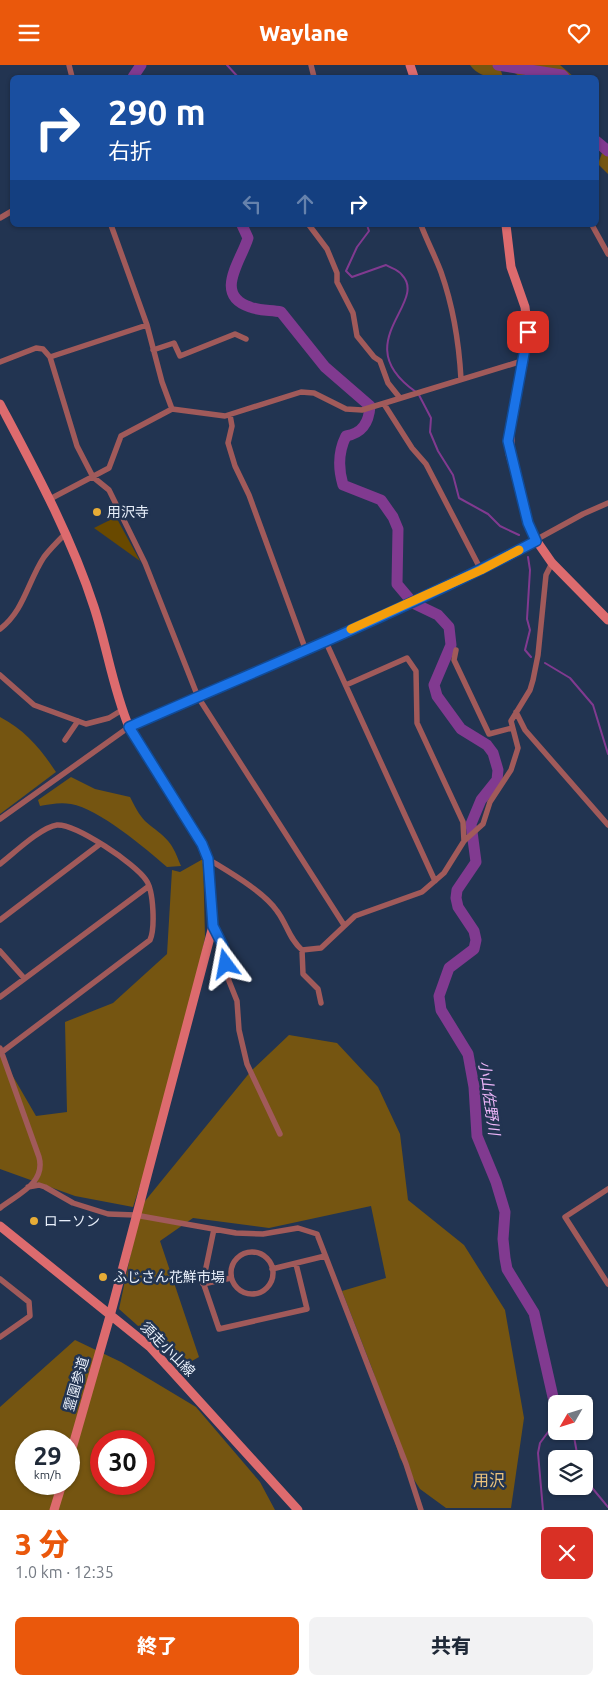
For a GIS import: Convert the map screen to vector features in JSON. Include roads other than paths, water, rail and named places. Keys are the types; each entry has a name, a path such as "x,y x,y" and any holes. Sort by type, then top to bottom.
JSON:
{"street":[{"path":"112,227 147,325 172,409"},
{"path":"310,227 327,249 337,273 337,282 353,313 357,335 374,357 380,361 388,383 400,398"},
{"path":"422,227 441,272 453,317 459,344 461,379"},
{"path":"506,227 511,267 528,319 528,332 508,441 528,523 536,541 552,563 608,620"},
{"path":"593,227 608,254"},
{"path":"50,357 147,325"},
{"path":"153,350 174,343 180,356 235,334 246,339"},
{"path":"0,361 36,348 43,349 50,357 77,446 93,477 109,490 145,563 198,697 344,925"},
{"path":"50,499 109,468 120,436 172,409 230,415 301,392 314,393 346,409 362,410 522,361"},
{"name":"霊園参道","path":"0,404 50,499 94,606 122,710 129,727 198,835 208,859 213,926 135,1215 110,1316 77,1430"},
{"path":"381,405 426,464 481,570"},
{"path":"230,415 232,426 228,443 235,465 249,495 306,649"},
{"path":"0,819 129,727 419,599 481,570 582,514 608,503"},
{"path":"0,629 10,622 20,607 44,558 65,534"},
{"path":"302,950 321,947 355,916 422,892 444,873 465,839 483,824 490,802 511,770 516,757 518,748 511,721 530,690 533,680 541,632 546,575 552,563"},
{"path":"325,640 435,881"},
{"path":"456,650 454,661 489,734 512,728"},
{"path":"346,685 407,658 416,671 417,723 463,822 465,839"},
{"path":"0,675 34,705 86,724 98,722 122,710"},
{"path":"516,712 525,729 608,825"},
{"path":"65,740 78,721"},
{"path":"0,864 47,827 56,825 76,829 133,867 146,879 152,900 152,935 150,940 1,1050 41,1165 39,1177 0,1207"},
{"path":"0,920 100,844"},
{"path":"208,859 266,900 277,911 288,933 302,950 303,975 318,989 321,1003"},
{"path":"0,997 149,886"},
{"path":"213,926 223,946 229,981 237,1001 239,1030 247,1064 280,1135"},
{"path":"0,951 24,979"},
{"path":"28,1187 39,1185 45,1187 73,1203 108,1214 135,1215 236,1233 263,1233 298,1227 317,1234 406,1464 421,1510"},
{"path":"608,1189 565,1217 608,1285"},
{"name":"須走小山線","path":"0,1226 150,1347 298,1510"},
{"path":"214,1229 204,1285 219,1329 307,1309 296,1264"},
{"path":"247,1253 260,1254 266,1258 272,1269 270,1283 266,1289 253,1295 239,1290 231,1279 232,1265 241,1255 247,1253"},
{"path":"272,1269 325,1256"},
{"path":"0,1279 29,1302 31,1307 30,1316 0,1337"},
{"path":"204,1285 231,1279"},
{"path":"54,1510 59,1495"}],"waterway":[{"name":"小山佐野川","path":"134,75 141,65"},
{"path":"227,65 236,75"},
{"path":"498,65 562,75"},
{"path":"599,144 608,151"},
{"name":"小山佐野川","path":"243,227 248,238 232,277 231,286 233,294 239,302 250,307 281,312 325,367 370,406 364,426 352,435 346,436 343,442 340,460 343,485 381,500 393,517 398,529 397,584 413,603 438,615 449,627 451,645 434,685 437,696 461,729 487,745 493,753 498,770 497,780 481,800 471,824 476,862 457,890 458,907 474,931 476,940 474,949 449,968 439,996 441,1010 468,1054 474,1087 477,1136 496,1182 505,1212 503,1239 507,1269 534,1313 553,1395"},
{"path":"368,227 369,231 357,247 346,271 352,277 386,265 401,273 407,286 406,298 388,341 388,357 396,374 416,392"},
{"path":"419,395 431,418 430,432 438,451 453,475 459,498 488,514 500,526 519,535"},
{"path":"528,557 530,570 527,619 530,630 525,650 531,657"},
{"path":"545,663 570,678 593,705 608,754"},
{"path":"543,1510 538,1453 540,1443 548,1432"},
{"path":"575,1440 576,1450"},
{"path":"593,1489 608,1507"}],"place":[{"name":"用沢寺","path":"97,512"},
{"name":"ローソン","path":"34,1221"},
{"name":"ふじさん花鮮市場","path":"103,1277"}],"district":[{"name":"用沢","path":"489,1480"}]}
